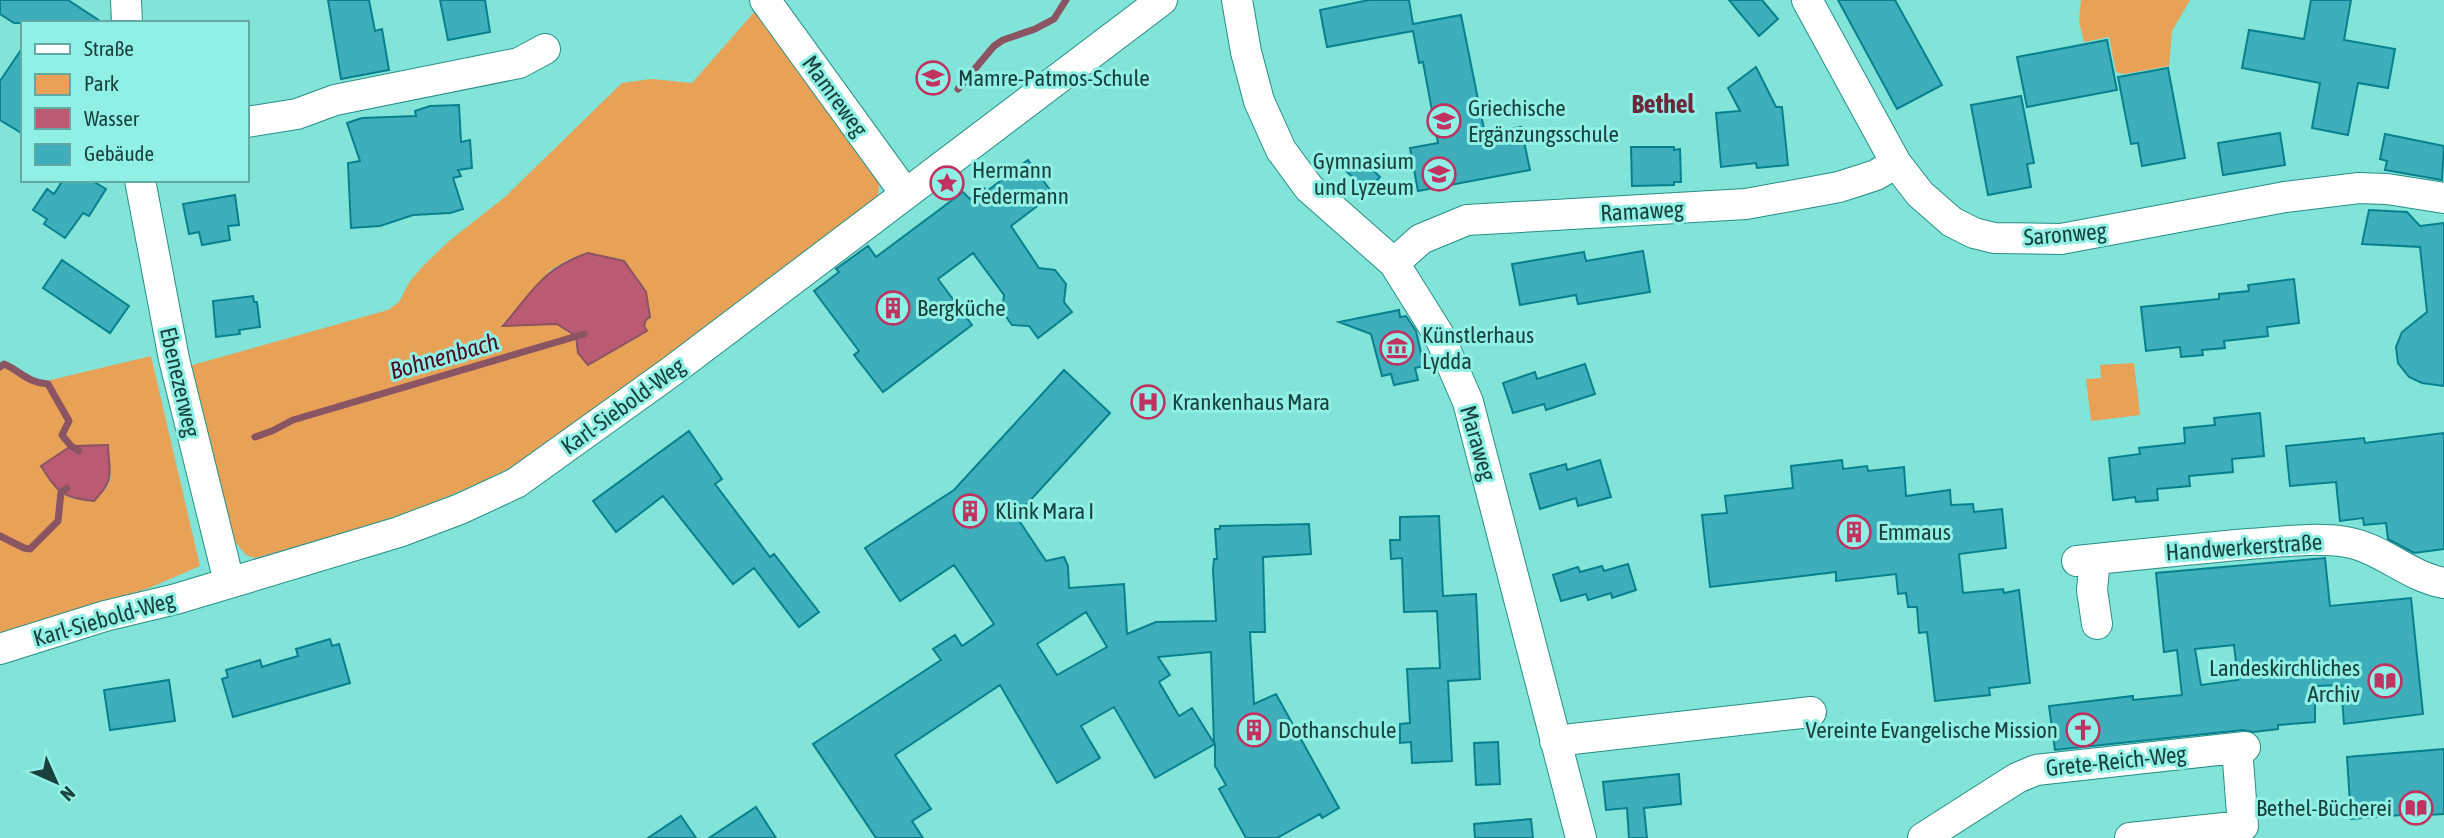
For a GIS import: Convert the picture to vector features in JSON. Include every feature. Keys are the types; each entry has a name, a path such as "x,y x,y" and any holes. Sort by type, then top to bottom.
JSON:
{"street":[{"path":"126,0 127,21"},
{"name":"Mamreweg","path":"765,0 905,192"},
{"name":"Karl-Siebold-Weg","path":"0,649 105,616 176,599 399,532 460,509 516,483 672,371 1162,0"},
{"name":"Maraweg","path":"1237,0 1246,52 1259,101 1281,150 1309,187 1394,263 1440,335 1468,402 1581,838"},
{"name":"Saronweg","path":"1807,0 1896,163 1920,194 1952,222 1974,233 1994,239 2061,239 2326,191 2359,188 2387,189 2444,198"},
{"path":"248,122 297,114 335,100 519,63 545,49"},
{"name":"Ramaweg","path":"1394,263 1421,239 1467,220 1746,204 1839,187 1876,175 1896,163"},
{"name":"Ebenezerweg","path":"140,182 174,359 229,582"},
{"name":"Handwerkerstraße","path":"2097,624 2086,560 2329,540 2368,547 2431,586"},
{"path":"1555,741 1811,712"},
{"name":"Grete-Reich-Weg","path":"1923,838 2017,778 2036,769 2241,748 2243,827 2130,838"}],"green space":[{"path":"2081,0 2190,0 2172,31 2169,66 2124,74 2116,72 2109,37 2084,42 2079,21"},
{"path":"756,10 875,170 879,184 878,197 565,433 517,464 479,483 385,520 255,558 246,555 226,531 189,366 388,310 399,302 410,281 424,265 449,241 505,197 622,83 651,79 692,83","holes":["588,253 646,320 644,326 578,353 576,336 557,324 549,271"]},
{"path":"151,356 200,566 149,588 0,633 0,367 4,364 20,376 38,383","holes":["107,445 111,478 106,489 74,499 61,492"]},
{"path":"2134,363 2140,415 2091,421 2086,379 2101,378 2100,365"}],"water":[{"path":"588,253 624,261 646,292 650,317 644,326 647,331 588,365 578,353 576,336 557,324 503,326 549,274"},
{"path":"108,445 110,475 106,487 94,501 67,496 52,483 41,466 71,446"}],"building":[{"path":"0,0 68,0 100,21 14,23 0,14"},
{"path":"328,0 369,0 375,31 382,29 389,70 341,79"},
{"path":"440,0 485,0 490,32 448,40"},
{"path":"1369,0 1409,0 1413,24 1461,15 1485,134 1521,127 1530,170 1418,191 1410,148 1438,143 1423,62 1419,63 1413,31 1327,47 1320,10"},
{"path":"1729,0 1762,0 1778,19 1759,36"},
{"path":"1838,0 1895,0 1942,85 1897,109"},
{"path":"2311,0 2351,0 2344,40 2395,49 2388,88 2358,83 2348,135 2312,128 2320,83 2242,68 2249,30 2304,39"},
{"path":"2107,40 2117,90 2027,107 2017,57"},
{"path":"21,50 21,133 0,120 0,81"},
{"path":"1756,67 1776,107 1782,107 1788,165 1757,168 1756,163 1721,167 1716,113 1740,111 1728,88"},
{"path":"2168,68 2185,158 2142,166 2138,143 2131,144 2118,77"},
{"path":"2021,96 2034,163 2027,164 2031,187 1988,195 1971,105"},
{"path":"459,105 461,142 470,140 472,168 458,170 461,176 453,178 463,209 450,213 413,215 380,226 351,228 348,163 360,161 347,123 362,118 416,116 415,111 430,106"},
{"path":"2280,133 2285,165 2223,175 2218,143"},
{"path":"2385,134 2444,146 2442,180 2385,170 2387,161 2380,159"},
{"path":"1631,147 1680,149 1681,182 1674,182 1674,185 1632,186"},
{"path":"1359,156 1380,177 1367,191 1345,170"},
{"path":"1028,160 1053,194 1011,226 1039,268 1055,270 1066,284 1064,302 1072,312 1038,338 1029,326 1012,325 1002,311 1004,295 973,253 938,279 972,325 883,392 854,355 859,351 814,291 839,272 836,269 868,246 876,257 963,192 970,199 984,188 987,191"},
{"path":"62,182 94,182 106,189 89,216 83,213 65,238 44,224 47,219 33,210 47,189 54,194"},
{"path":"235,195 239,225 228,226 230,240 202,245 199,232 189,234 183,204"},
{"path":"2369,210 2407,212 2420,226 2444,223 2444,386 2422,383 2409,377 2398,363 2396,347 2402,332 2427,312 2420,247 2362,244"},
{"path":"1643,251 1650,292 1578,304 1576,295 1520,305 1512,264 1584,252 1586,261"},
{"path":"62,260 129,306 110,333 43,288"},
{"path":"2294,279 2299,323 2267,327 2268,336 2224,341 2225,348 2202,350 2203,355 2181,357 2180,347 2146,351 2141,307 2219,299 2219,294 2249,291 2248,285"},
{"path":"253,296 254,302 257,302 260,327 239,330 240,334 216,337 213,301"},
{"path":"1399,310 1400,317 1406,316 1416,331 1424,366 1415,368 1418,380 1394,385 1391,374 1382,376 1371,334 1339,322"},
{"path":"1585,364 1595,394 1546,410 1544,404 1513,413 1503,383 1535,372 1537,379"},
{"path":"1064,370 1110,413 1016,516 1046,561 1064,557 1068,566 1069,588 1124,584 1127,634 1156,622 1216,621 1213,570 1214,559 1217,559 1215,529 1220,529 1220,526 1309,524 1311,554 1263,557 1265,632 1250,632 1254,704 1276,694 1339,808 1322,818 1320,814 1277,838 1246,838 1219,789 1226,785 1215,766 1215,744 1155,778 1114,707 1081,726 1100,758 1057,783 1000,685 895,755 931,809 912,821 923,838 876,838 813,744 941,660 933,649 955,635 962,646 994,624 954,565 900,601 865,548 954,490","holes":["1086,612 1107,647 1057,675 1037,644","1211,652 1214,743 1192,708 1179,716 1159,682 1170,675 1158,657"]},
{"path":"2260,413 2264,456 2232,459 2233,472 2189,476 2190,486 2157,489 2158,500 2136,502 2135,497 2113,500 2109,458 2140,454 2139,448 2185,443 2184,428 2215,425 2214,418"},
{"path":"689,431 722,479 715,484 770,557 774,554 819,612 799,627 754,568 733,584 663,496 616,532 593,501"},
{"path":"2444,433 2444,549 2414,553 2388,539 2386,523 2364,525 2363,518 2340,521 2336,482 2290,486 2286,446 2364,438 2365,443"},
{"path":"1600,460 1611,497 1578,506 1576,498 1540,509 1530,474 1566,464 1567,470"},
{"name":"Emmaus","path":"1842,460 1843,469 1867,466 1868,471 1904,467 1906,496 1950,490 1951,505 1973,504 1974,512 2002,509 2006,548 1959,554 1963,593 2003,589 2004,593 2019,590 2030,683 1989,688 1990,695 1935,701 1927,632 1919,633 1917,607 1908,607 1906,593 1898,594 1896,574 1836,581 1836,572 1710,587 1702,515 1727,513 1725,496 1793,488 1791,466"},
{"path":"1439,516 1443,596 1476,594 1480,679 1448,681 1452,761 1412,763 1411,742 1400,743 1400,724 1410,723 1407,669 1440,668 1437,611 1404,612 1402,558 1391,559 1390,540 1400,540 1400,517"},
{"path":"2325,558 2330,606 2411,598 2423,714 2344,724 2341,685 2315,686 2315,722 2278,725 2278,729 2253,732 2243,730 2055,750 2049,706 2133,696 2133,700 2182,695 2177,650 2164,652 2156,573","holes":["2234,645 2238,680 2201,685 2195,649"]},
{"path":"1628,564 1636,590 1612,598 1611,593 1588,600 1586,594 1561,601 1553,575 1578,567 1580,572 1602,566 1604,571"},
{"path":"330,639 332,646 339,644 350,683 233,717 222,679 228,677 226,670 260,660 262,667 298,656 296,649"},
{"path":"169,680 175,721 110,730 104,690"},
{"path":"1498,742 1500,784 1476,785 1474,743"},
{"path":"2444,749 2444,814 2351,819 2347,757"},
{"path":"1679,774 1681,804 1644,808 1647,838 1629,838 1627,808 1606,810 1603,782"},
{"path":"756,807 776,838 709,838"},
{"path":"681,816 696,838 648,838"},
{"path":"1531,819 1533,838 1475,838 1474,824"}],"waterway":[{"name":"Bohnenbach","path":"958,89 994,46 1054,19 1066,0"},
{"name":"Bohnenbach","path":"255,437 293,420 584,334"},
{"name":"Bohnenbach","path":"0,367 4,364 29,379 48,384 69,421 62,435 79,451"},
{"name":"Bohnenbach","path":"0,536 30,549 58,521 61,492 67,488"}],"place":[{"name":"Mamre-Patmos-Schule","path":"933,78"},
{"name":"Griechische Ergänzungsschule","path":"1444,121"},
{"name":"Gymnasium und Lyzeum","path":"1439,174"},
{"name":"Hermann Federmann","path":"947,183"},
{"name":"Bergküche","path":"893,308"},
{"name":"Künstlerhaus Lydda","path":"1397,348"},
{"name":"Krankenhaus Mara","path":"1148,402"},
{"name":"Klink Mara I","path":"970,511"},
{"name":"Emmaus","path":"1854,532"},
{"name":"Landeskirchliches Archiv","path":"2385,681"},
{"name":"Dothanschule","path":"1254,730"},
{"name":"Vereinte Evangelische Mission","path":"2083,730"},
{"name":"Bethel-Bücherei","path":"2416,808"}],"district":[{"name":"Bethel","path":"1663,104"}]}
